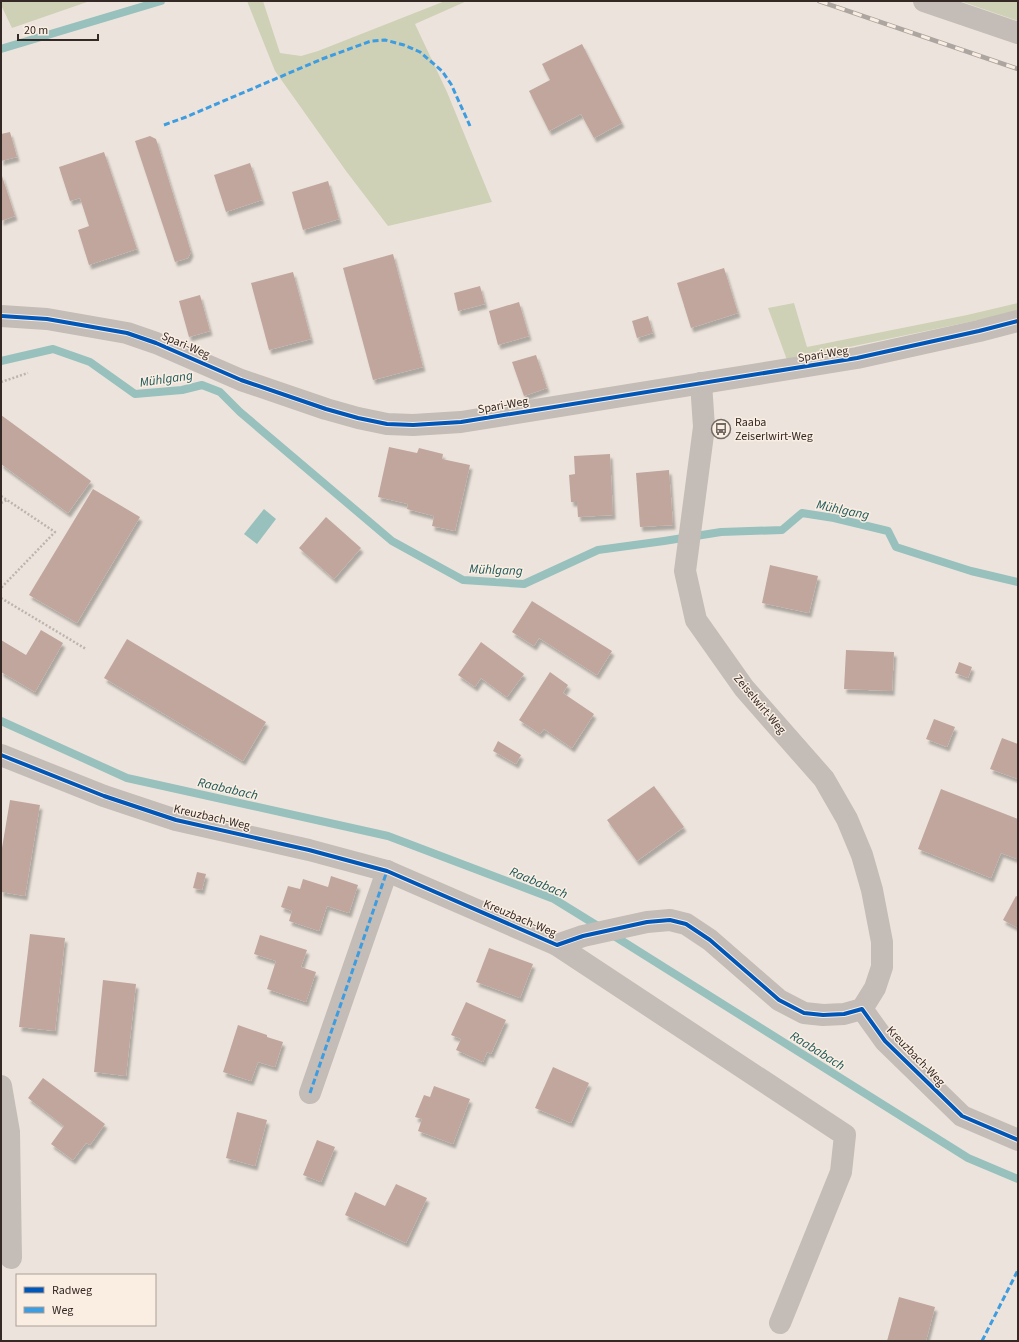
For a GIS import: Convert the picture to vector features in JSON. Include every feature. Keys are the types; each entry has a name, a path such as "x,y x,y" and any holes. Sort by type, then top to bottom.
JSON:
{"street":[{"path":"924,1 1018,32"},
{"name":"Spari-Weg","path":"1,316 47,319 135,336 156,343 248,383 326,410 387,424 413,425 462,422 857,358 1018,321"},
{"name":"Zeiselwirt-Weg","path":"701,383 704,427 685,571 696,620 744,688 824,779 847,820 862,855 872,890 882,942 882,967 875,988 862,1009"},
{"name":"Kreuzbach-Weg","path":"1,755 104,796 176,820 310,850 387,871 557,945 845,1135 841,1172 780,1324"},
{"path":"310,1093 387,871"},
{"name":"Kreuzbach-Weg","path":"557,945 583,936 647,922 670,920 686,924 710,940 779,1000 804,1013 823,1015 844,1014 862,1009 885,1041 962,1116 1018,1140"},
{"path":"1,1086 9,1132 11,1258"}],"path":[{"path":"1,382 28,373"},
{"path":"1,496 55,532 1,588"},
{"path":"1,503 7,500"},
{"path":"1,598 86,649"}],"green space":[{"path":"1,1 90,1 12,28 1,5"},
{"path":"247,1 263,1 280,53 301,56 318,51 445,1 467,1 415,24 447,92 492,202 388,226 346,171 275,71"},
{"path":"960,1 1018,1 1018,21"},
{"path":"794,303 807,347 967,315 1018,303 1018,310 1012,313 787,360 768,308"}],"water":[{"path":"264,509 276,519 257,544 244,534"}],"building":[{"path":"582,44 622,123 594,138 581,114 549,131 529,91 550,80 542,64"},
{"path":"10,132 17,157 1,161 1,134"},
{"path":"150,136 156,139 191,252 188,258 175,262 135,141"},
{"path":"104,152 137,249 89,265 78,230 89,226 80,198 70,201 59,167"},
{"path":"250,163 262,200 226,212 214,175"},
{"path":"1,173 15,216 1,221"},
{"path":"328,181 339,219 303,230 292,192"},
{"path":"393,254 423,367 373,380 343,268"},
{"path":"724,268 738,313 691,328 677,283"},
{"path":"293,272 311,339 269,350 251,283"},
{"path":"480,286 485,304 458,311 454,293"},
{"path":"200,295 210,331 189,337 179,301"},
{"path":"519,302 529,336 498,345 489,311"},
{"path":"648,316 653,333 637,338 632,321"},
{"path":"536,355 547,388 524,396 512,362"},
{"path":"1,415 91,481 68,513 1,464"},
{"path":"389,447 417,453 419,448 443,454 442,459 470,465 455,531 432,526 434,516 407,509 408,504 378,497"},
{"path":"610,454 613,515 578,517 577,502 571,502 569,475 575,474 574,456"},
{"path":"669,470 673,525 640,527 636,473"},
{"path":"93,489 140,517 77,623 29,595"},
{"path":"326,517 361,548 334,579 299,548"},
{"path":"770,565 818,576 809,613 762,603"},
{"path":"532,601 612,651 597,675 539,638 534,646 512,632"},
{"path":"41,630 63,643 35,692 1,672 1,640 26,655"},
{"path":"127,639 266,722 243,761 104,678"},
{"path":"481,642 524,674 507,697 481,678 475,687 458,675"},
{"path":"846,650 894,652 892,691 844,689"},
{"path":"959,662 972,667 968,678 955,673"},
{"path":"550,672 568,685 563,693 594,714 572,748 544,729 540,734 519,720"},
{"path":"934,719 955,727 947,747 926,739"},
{"path":"1002,738 1018,744 1018,779 990,769"},
{"path":"498,741 521,755 516,764 493,751"},
{"path":"654,786 684,827 637,861 607,820"},
{"path":"941,789 1018,819 1017,859 1001,853 991,878 918,849"},
{"path":"10,800 40,805 25,896 1,892 1,854"},
{"path":"197,872 206,874 202,890 193,888"},
{"path":"331,876 358,885 349,913 327,906 319,931 289,921 292,911 281,907 288,886 300,889 303,879 328,887"},
{"path":"1016,896 1018,897 1018,928 1003,920"},
{"path":"30,934 65,938 55,1031 19,1027"},
{"path":"260,935 307,950 301,967 316,972 306,1002 267,989 276,961 254,954"},
{"path":"489,948 533,964 520,998 476,982"},
{"path":"103,980 136,984 126,1076 94,1072"},
{"path":"466,1002 506,1020 491,1054 487,1052 483,1062 456,1050 461,1039 451,1035"},
{"path":"238,1025 283,1042 275,1067 258,1062 251,1081 223,1072"},
{"path":"553,1067 589,1083 571,1123 535,1108"},
{"path":"43,1078 105,1124 90,1145 86,1143 73,1160 51,1144 64,1126 28,1098"},
{"path":"434,1086 470,1099 453,1144 418,1131 422,1119 415,1117 424,1095 430,1097"},
{"path":"237,1112 267,1120 255,1166 226,1158"},
{"path":"317,1140 335,1147 321,1182 303,1175"},
{"path":"396,1184 427,1198 406,1243 345,1215 355,1192 385,1206"},
{"path":"899,1297 935,1307 926,1341 887,1341"}],"waterway":[{"path":"1,49 161,1"},
{"name":"Mühlgang","path":"1,361 53,349 90,362 135,394 182,390 202,385 220,392 240,412 392,541 463,580 524,584 598,550 721,532 782,530 802,513 834,518 888,531 896,547 971,571 1018,582"},
{"name":"Raababach","path":"1,721 127,778 388,836 554,899 601,928"},
{"name":"Raababach","path":"611,934 968,1158 1018,1179"}],"railway":[{"path":"819,1 1018,69"}],"marked path":[{"path":"164,125 322,59 371,41 385,40 404,45 420,52 442,71 451,84 470,126"},
{"path":"310,1093 387,871"},
{"path":"982,1341 1018,1270"}],"cycle path":[{"path":"1,316 47,319 127,333 156,343 241,380 326,409 387,424 413,425 461,422 857,358 1018,321"},
{"path":"1,755 104,796 176,820 309,850 387,871 557,945 583,936 647,922 670,920 686,924 710,940 779,1000 804,1013 823,1015 844,1014 862,1009 885,1041 962,1116 1018,1140"}],"place":[{"name":"Raaba Zeiserlwirt-Weg","path":"721,429"}]}
